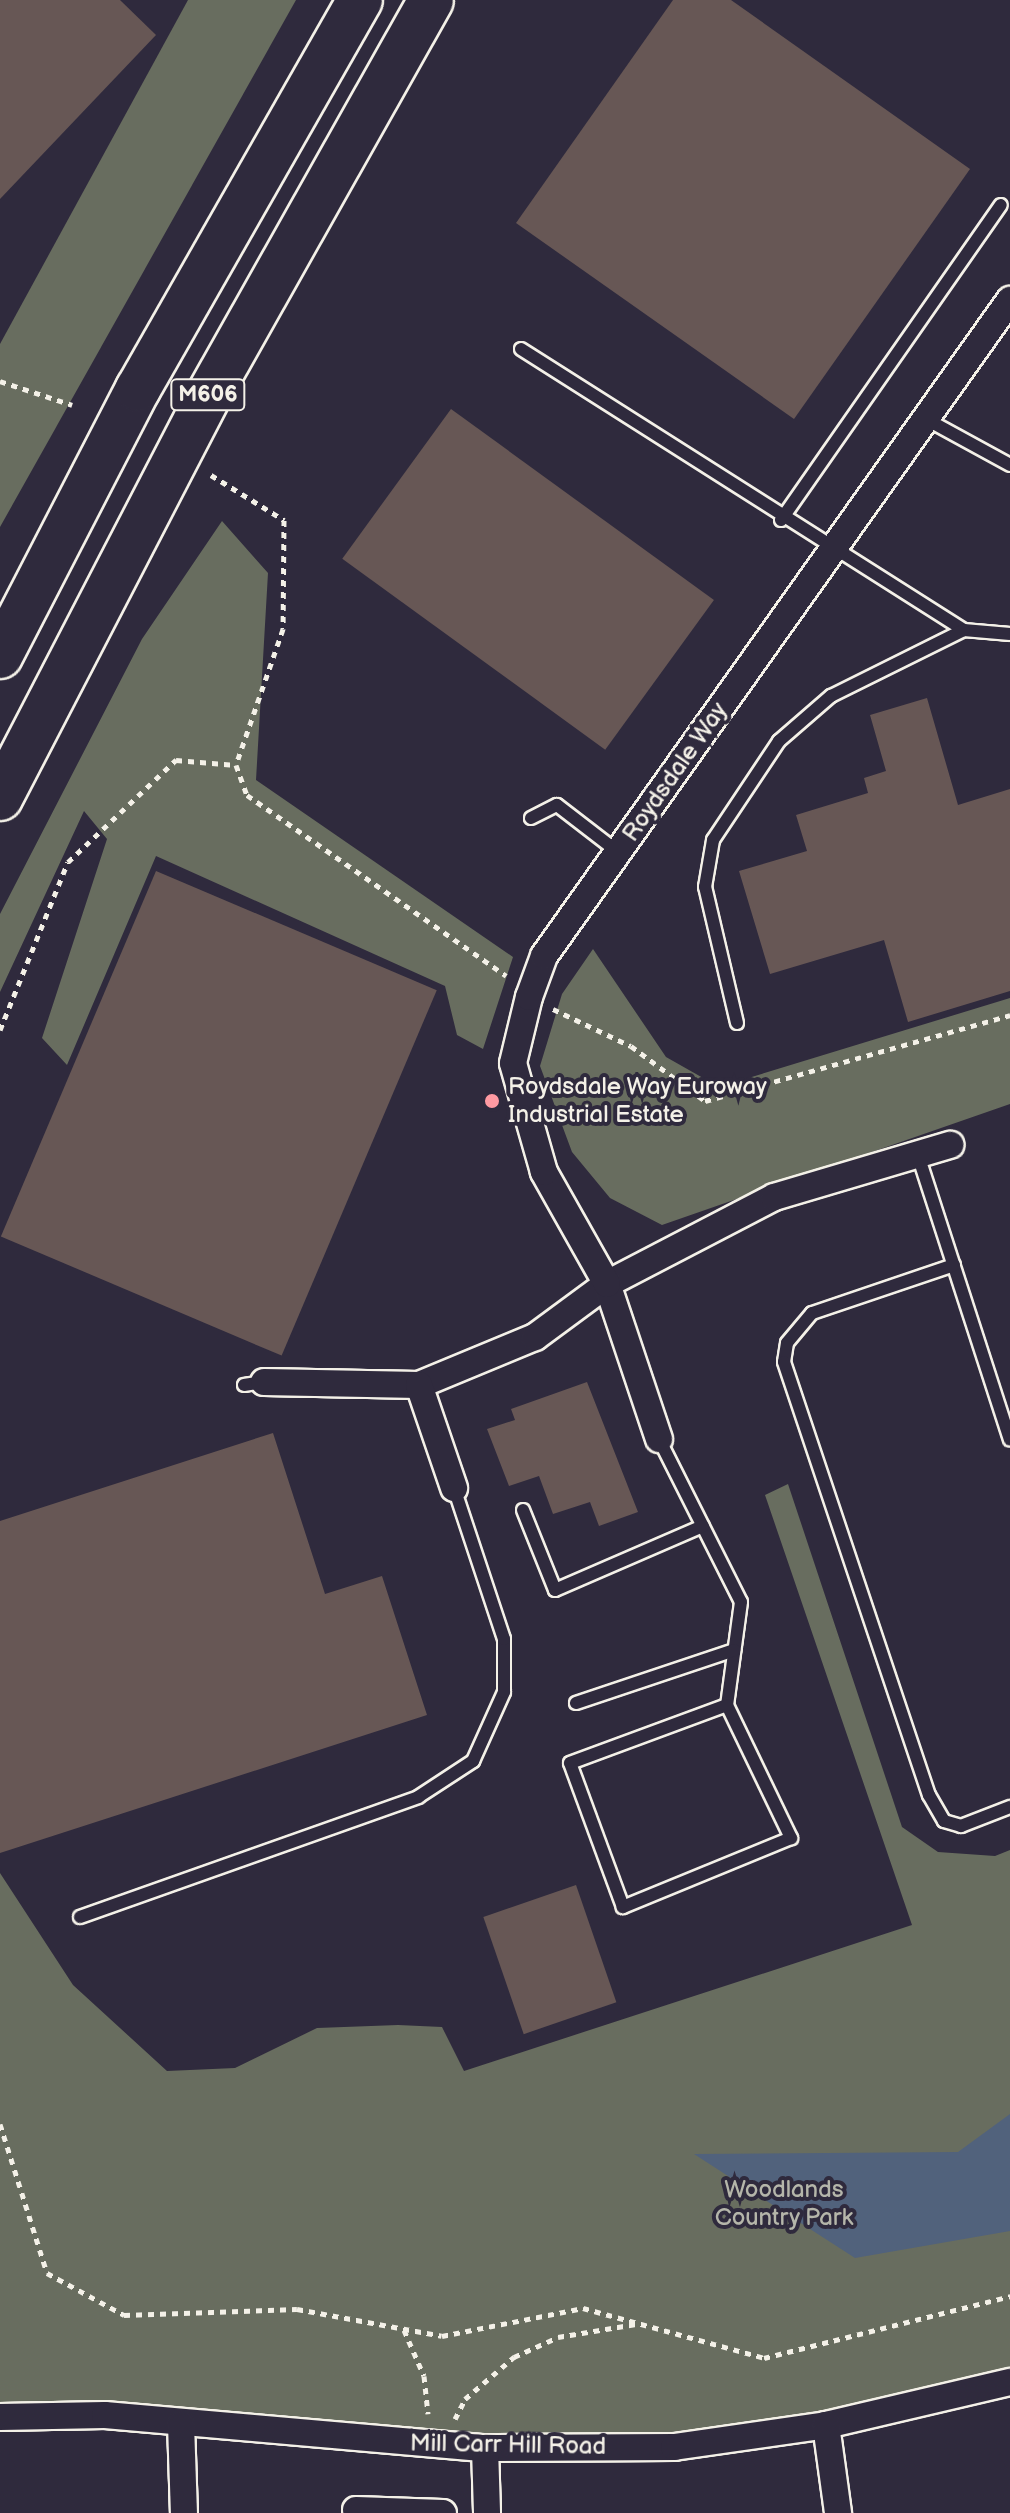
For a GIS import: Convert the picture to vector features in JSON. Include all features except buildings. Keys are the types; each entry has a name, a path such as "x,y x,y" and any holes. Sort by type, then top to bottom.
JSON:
{"highway":[{"name":"M606","path":"0,656 138,389 360,0"},
{"name":"M606","path":"0,798 200,410 431,0"}],"street":[{"name":"Roydsdale Way","path":"659,1439 607,1284 544,1172 513,1063 529,997 544,956 1010,300"},
{"path":"254,1384 419,1385 535,1337 607,1284 774,1197 950,1145"},
{"path":"419,1385 454,1488"},
{"name":"Mill Carr Hill Road","path":"0,2417 105,2415 485,2448 674,2447 826,2425 1010,2382"},
{"path":"181,2424 184,2513"},
{"path":"826,2425 838,2513"},
{"path":"485,2448 487,2513"},
{"path":"356,2510 443,2513"}],"lane":[{"path":"781,520 1001,205"},
{"path":"521,349 831,552 964,630 1010,634"},
{"path":"926,419 1010,465"},
{"path":"737,1023 705,887 713,840 779,741 831,696 964,630"},
{"path":"531,818 557,805 618,852"},
{"path":"918,1155 1010,1439"},
{"path":"954,1265 812,1313 791,1335 784,1362 929,1795 944,1821 961,1826 1010,1807"},
{"path":"659,1439 741,1602 727,1705 791,1838 623,1907 570,1763 727,1705"},
{"path":"80,1917 418,1797 473,1761 504,1692 504,1639 454,1488"},
{"path":"523,1510 555,1590 703,1526"},
{"path":"576,1703 734,1650"}],"path":[{"path":"0,381 72,405"},
{"path":"211,475 284,520 283,629 236,765 247,795 529,997 631,1046 705,1101 1010,1015"},
{"path":"0,1030 68,862 176,760 236,765"},
{"path":"0,2124 47,2273 124,2315 297,2309 351,2313 404,2330 442,2336 583,2308 764,2358 1010,2296"},
{"path":"444,2446 465,2399 514,2357 558,2337 641,2324"},
{"path":"404,2330 424,2376 427,2414 443,2415"}],"green space":[{"path":"188,0 296,0 0,527 0,344"},
{"path":"222,521 268,573 256,780 513,957 483,1049 457,1035 445,986 156,856 67,1065 42,1038 107,839 84,811 0,992 0,914 142,639"},
{"path":"593,949 666,1057 719,1087 1010,998 1010,1104 662,1225 610,1198 572,1152 540,1066 562,994"},
{"name":"Woodlands Country Park","path":"788,1484 902,1827 938,1852 995,1856 1010,1850 1010,2382 674,2447 0,2417 0,1873 73,1985 167,2071 235,2068 317,2028 398,2025 442,2027 464,2071 912,1925 765,1495"}],"water":[{"path":"1010,2114 1010,2231 855,2258 694,2154 958,2152"}],"place":[{"name":"Roydsdale Way Euroway Industrial Estate","path":"492,1101"}]}
